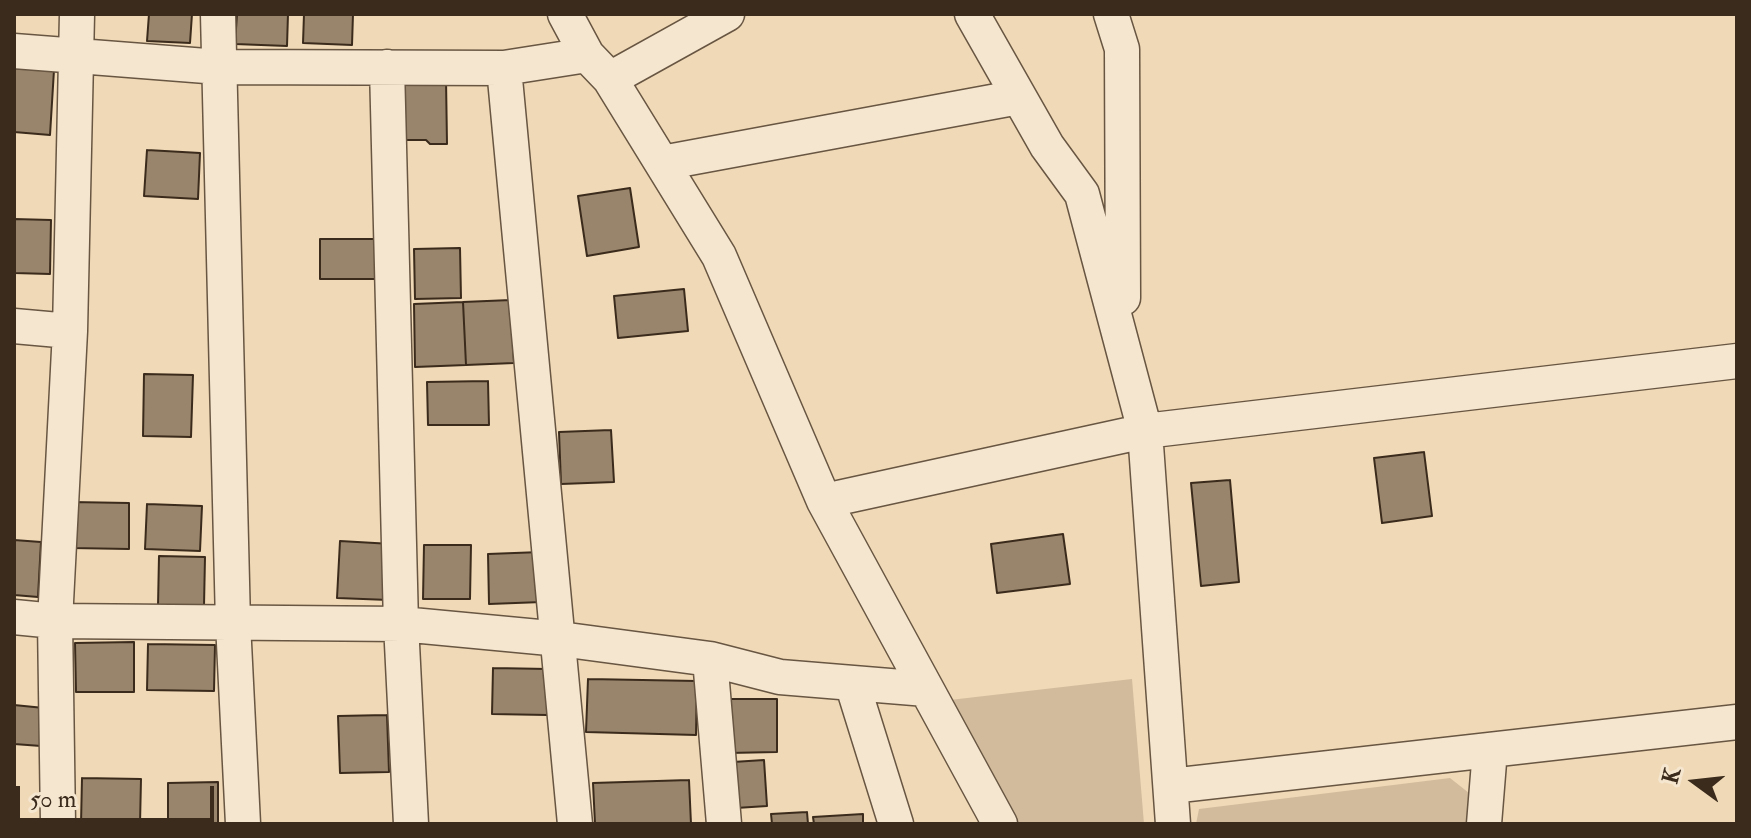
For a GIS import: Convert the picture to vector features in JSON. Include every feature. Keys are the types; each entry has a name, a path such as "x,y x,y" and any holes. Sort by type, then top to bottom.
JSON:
{"street":[{"path":"58,824 55,621 70,331 77,14"},
{"path":"218,14 233,623 243,824"},
{"path":"565,14 719,256 824,501 1000,824"},
{"path":"14,51 219,67 599,67 727,14"},
{"path":"972,14 1047,146 1082,194 1145,431 1173,824"},
{"path":"1111,14 1122,49 1124,350"},
{"path":"387,67 401,624 411,824"},
{"path":"504,68 575,824"},
{"path":"662,163 1019,97"},
{"path":"14,326 70,331"},
{"path":"824,501 1145,431 1737,361"},
{"path":"14,617 55,621 401,624 560,639 710,659 780,677 926,689"},
{"path":"710,659 724,824"},
{"path":"852,683 896,824"},
{"path":"1171,786 1737,722"},
{"path":"1484,824 1490,750"}],"shaded area":[{"path":"1132,679 1144,824 1016,824 941,701"},
{"path":"1450,778 1469,793 1466,824 1196,824 1199,809"}],"building":[{"path":"149,14 192,14 190,43 147,41"},
{"path":"237,14 288,14 287,46 235,44"},
{"path":"304,14 353,14 352,45 303,43"},
{"path":"14,68 54,70 50,135 14,132"},
{"path":"446,79 447,144 402,140 401,80"},
{"path":"147,150 200,153 198,199 144,196"},
{"path":"630,188 639,247 587,256 578,196"},
{"path":"14,219 51,220 50,274 14,273"},
{"path":"320,239 376,239 376,279 320,279"},
{"path":"460,248 461,298 415,299 414,249"},
{"path":"684,289 688,331 618,338 614,296"},
{"path":"511,300 514,363 466,365 463,302"},
{"path":"463,302 466,365 415,367 414,304"},
{"path":"144,374 193,375 191,437 143,436"},
{"path":"488,381 489,425 428,425 427,382"},
{"path":"611,430 614,482 561,484 559,432"},
{"path":"1424,452 1432,516 1382,523 1374,458"},
{"path":"1230,480 1239,582 1201,586 1191,483"},
{"path":"71,502 129,503 129,549 71,548"},
{"path":"147,504 202,506 200,551 145,549"},
{"path":"1063,534 1070,584 997,593 991,544"},
{"path":"14,540 41,542 38,597 14,595"},
{"path":"340,541 392,544 389,600 337,598"},
{"path":"424,545 471,545 470,599 423,599"},
{"path":"541,552 542,602 489,604 488,554"},
{"path":"159,556 205,557 204,606 158,606"},
{"path":"134,642 134,692 76,692 75,643"},
{"path":"148,644 215,645 214,691 147,690"},
{"path":"493,668 548,669 547,715 492,714"},
{"path":"588,679 697,681 696,735 586,732"},
{"path":"728,699 777,699 777,752 728,753"},
{"path":"14,705 44,708 41,746 14,744"},
{"path":"387,715 389,772 340,773 338,716"},
{"path":"764,760 767,806 736,808 733,762"},
{"path":"82,778 141,779 140,824 81,824"},
{"path":"689,780 691,824 595,824 593,783"},
{"path":"218,782 218,824 168,824 168,783"},
{"path":"807,812 808,824 772,824 771,814"},
{"path":"863,814 863,824 814,824 813,817"}]}
